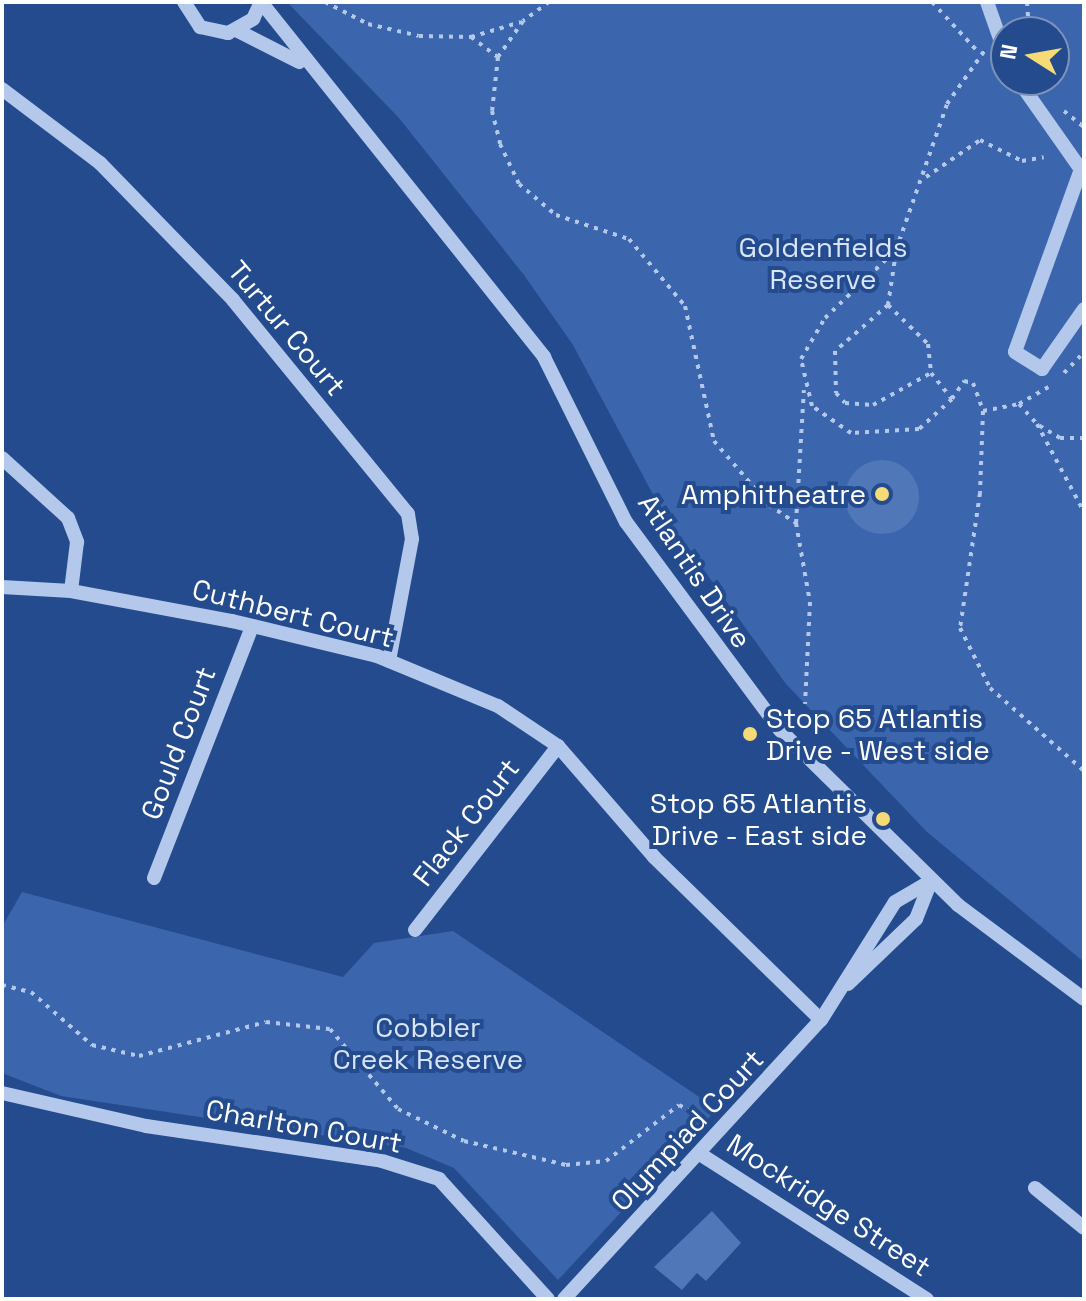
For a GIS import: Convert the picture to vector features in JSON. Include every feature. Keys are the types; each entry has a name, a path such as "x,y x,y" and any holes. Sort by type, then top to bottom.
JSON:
{"street":[{"name":"Atlantis Drive","path":"184,2 200,27 236,30 309,69"},
{"name":"Atlantis Drive","path":"261,2 309,69 544,357 626,522 720,657 824,777 931,881 1084,999"},
{"path":"236,30 261,2"},
{"name":"Turtur Court","path":"2,89 100,163 233,300 408,514 412,539 389,661"},
{"path":"1029,96 1082,173 1015,352 1042,369 1084,309"},
{"path":"2,458 68,518 77,542 71,591"},
{"name":"Cuthbert Court","path":"2,587 71,591 252,626 389,661 498,706 558,746 654,857 821,1020"},
{"name":"Gould Court","path":"154,878 252,626"},
{"name":"Flack Court","path":"415,930 558,746"},
{"name":"Olympiad Court","path":"841,990 916,919 931,881"},
{"name":"Olympiad Court","path":"564,1299 703,1156 821,1020 895,902 931,881"},
{"name":"Charlton Court","path":"2,1093 146,1126 382,1161 439,1179 548,1299"},
{"name":"Mockridge Street","path":"703,1156 919,1297"},
{"path":"1035,1188 1084,1228"}],"path":[{"path":"325,2 368,24 471,37 523,21 549,2"},
{"path":"931,373 873,405 845,403 836,393 835,351 888,305 896,250 924,178 947,104 979,53 932,2"},
{"path":"523,21 498,57 492,111 519,184 556,215 629,239 657,264 685,306 714,441 769,505 796,523"},
{"path":"471,37 498,57"},
{"path":"924,178 980,140 1022,161 1044,157"},
{"path":"805,704 810,602 796,523 804,388 801,359 825,318 896,250"},
{"path":"888,305 928,344 931,373 952,399"},
{"path":"804,388 822,416 867,436 919,429 952,399 964,381 973,383 983,411 980,493 960,628 990,688 1084,771"},
{"path":"983,411 1019,404 1037,424 1084,512"},
{"path":"1037,424 1060,438 1084,438"},
{"path":"2,985 31,992 92,1045 139,1056 266,1022 330,1029 398,1109 464,1141 533,1158 606,1161 679,1105 724,1132"}],"green space":[{"name":"Goldenfields Reserve","path":"287,2 1084,2 1084,962 927,832 786,684 664,515 573,345 524,275 399,118"},
{"name":"Cobbler Creek Reserve","path":"22,892 343,977 374,943 453,931 717,1109 558,1280 454,1168 406,1148 61,1096 2,1073 2,927"}],"building":[{"name":"Amphitheatre","path":"882,460 903,466 913,476 919,497 913,518 903,528 882,534 861,528 851,518 845,497 851,476 861,466"},
{"path":"712,1211 741,1243 706,1281 697,1273 682,1290 654,1267"}],"place":[{"name":"Amphitheatre","path":"882,494"},
{"name":"Stop 65 Atlantis Drive - West side","path":"750,734"},
{"name":"Stop 65 Atlantis Drive - East side","path":"883,819"}]}
